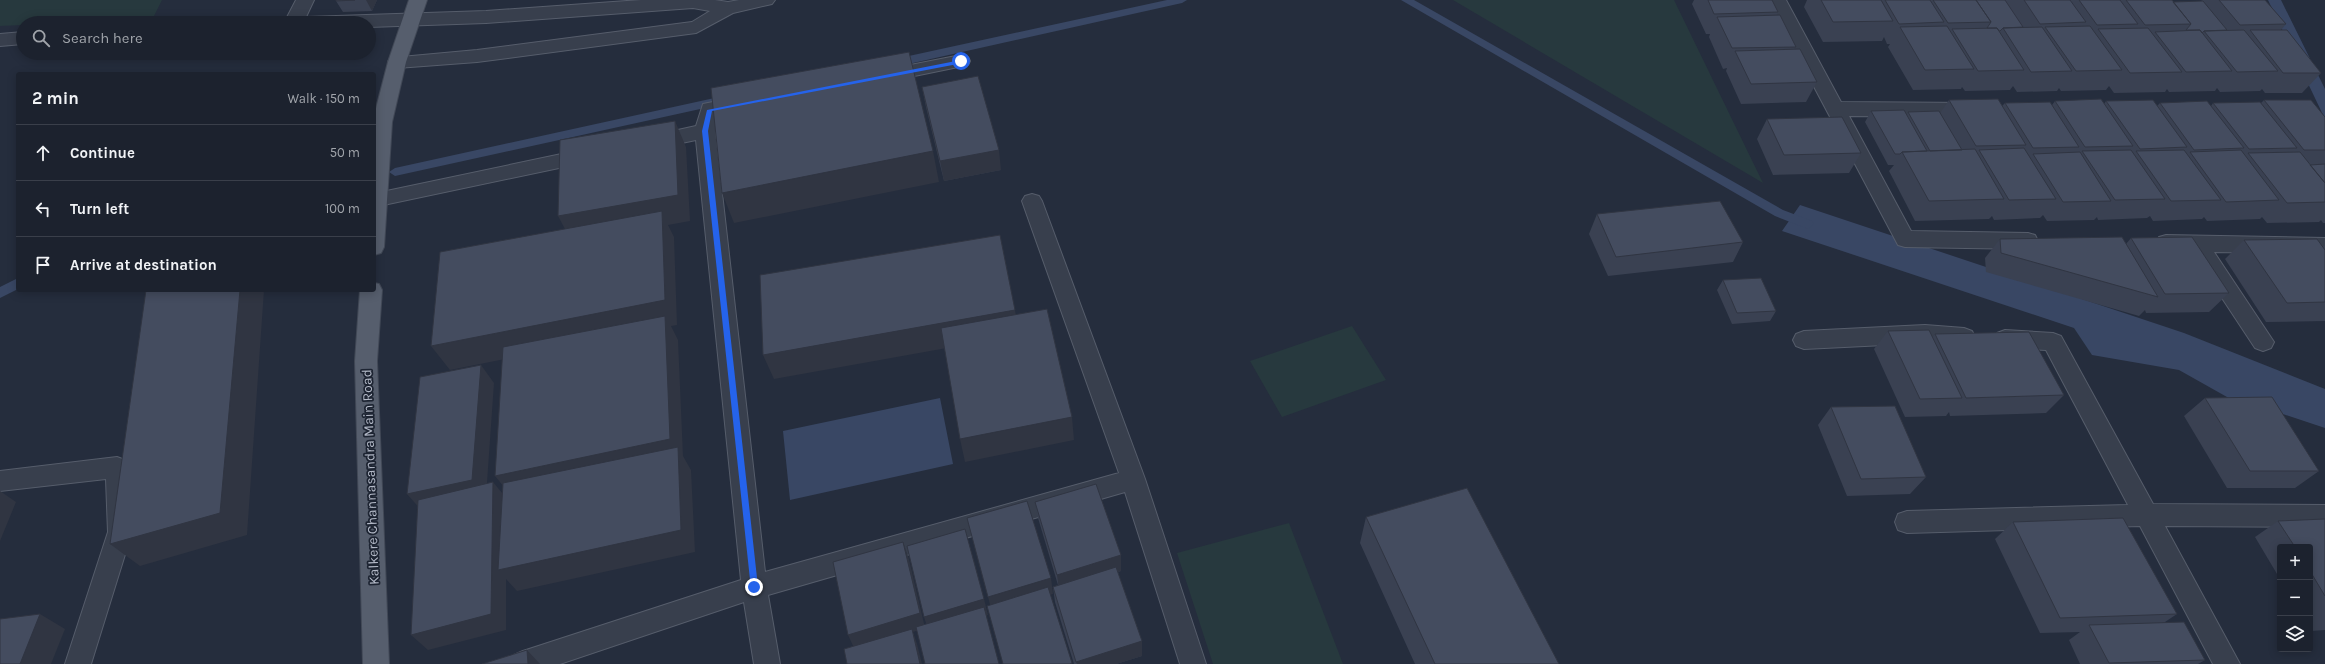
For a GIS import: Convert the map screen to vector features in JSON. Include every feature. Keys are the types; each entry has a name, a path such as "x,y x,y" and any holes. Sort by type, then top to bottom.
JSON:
{"main road":[{"path":"376,216 382,122 397,62 418,0"},
{"name":"Kalkere Channasandra Main Road","path":"371,292 366,361 376,664"}],"street":[{"path":"297,16 305,0"},
{"path":"397,62 477,56 696,27 728,8 766,0"},
{"path":"1777,0 1905,239 2047,241"},
{"path":"376,21 693,2 728,8"},
{"path":"0,40 16,39"},
{"path":"867,79 961,61"},
{"path":"757,100 710,110 705,131 754,587 767,664"},
{"path":"1835,109 1993,110"},
{"path":"635,146 705,131"},
{"path":"377,200 611,150"},
{"path":"1032,201 1134,479 1193,664"},
{"path":"2149,243 2325,246"},
{"path":"2197,244 2263,342"},
{"path":"1804,340 1925,334 2053,342 2227,664"},
{"path":"0,481 117,467 120,532 78,664"},
{"path":"523,664 754,587 1134,479"},
{"path":"1907,522 2146,515 2325,516"}],"shaded area":[{"path":"0,0 162,0 154,16 16,16 16,25 0,26"},
{"path":"1453,0 1674,0 1763,183"},
{"path":"1352,326 1386,380 1282,417 1250,361"},
{"path":"1289,523 1343,664 1213,664 1177,553"}],"water":[{"path":"2268,0 2281,0 2325,89 2325,119"},
{"path":"1800,205 2184,333 2325,389 2325,428 2262,407 2243,406 2179,370 2092,355 2074,328 1782,231"},
{"path":"940,398 953,464 790,500 783,431"}],"building":[{"path":"1708,0 1772,0 1778,12 1714,14"},
{"path":"1821,0 1881,0 1893,21 1833,22"},
{"path":"1885,0 1930,0 1944,22 1899,24"},
{"path":"1933,0 1976,0 1991,22 1948,23"},
{"path":"1976,0 2005,0 2023,27 2003,28 2000,31 1997,28 1987,28 1991,22"},
{"path":"2024,0 2070,0 2086,22 2040,24"},
{"path":"2079,0 2120,0 2138,24 2097,25"},
{"path":"2126,0 2172,0 2191,24 2145,25"},
{"path":"2219,0 2265,0 2286,24 2240,25"},
{"path":"2203,1 2227,30 2204,31 2202,33 2200,30 2186,30 2191,24 2173,2"},
{"path":"1780,15 1796,47 1732,48 1717,17"},
{"path":"1947,26 1974,69 1925,70 1900,27"},
{"path":"2090,26 2122,70 2076,71 2045,27"},
{"path":"2042,27 2072,71 2031,72 2003,28"},
{"path":"1997,28 2024,70 1978,71 1952,29"},
{"path":"2148,28 2182,72 2130,73 2098,29"},
{"path":"2200,30 2232,71 2186,72 2155,32"},
{"path":"2244,30 2278,71 2237,72 2204,31"},
{"path":"2250,30 2287,30 2321,73 2283,73"},
{"path":"1800,49 1817,82 1751,84 1735,51"},
{"path":"909,52 933,151 722,193 711,88"},
{"path":"978,76 999,150 940,161 922,87"},
{"path":"1998,99 2026,145 1976,146 1949,100"},
{"path":"2101,99 2133,146 2085,147 2055,101"},
{"path":"2153,100 2187,147 2140,149 2106,101"},
{"path":"2264,100 2311,100 2325,117 2325,150 2304,150"},
{"path":"2207,101 2244,148 2194,150 2160,103"},
{"path":"2050,102 2079,147 2033,148 2005,103"},
{"path":"2260,102 2297,148 2249,149 2213,103"},
{"path":"1904,110 1927,151 1902,152 1900,154 1895,154 1871,111"},
{"path":"1939,111 1962,150 1930,151 1908,112"},
{"path":"1842,117 1861,153 1784,155 1767,119"},
{"path":"675,121 678,195 558,216 560,140"},
{"path":"2024,148 2056,199 2009,200 1979,150"},
{"path":"1975,149 2004,199 1929,201 1902,152"},
{"path":"2131,150 2165,199 2115,200 2082,151"},
{"path":"2184,150 2221,200 2171,201 2136,151"},
{"path":"2241,150 2279,200 2226,202 2190,152"},
{"path":"2080,152 2111,201 2063,202 2033,154"},
{"path":"2300,152 2325,183 2325,202 2287,203 2248,153"},
{"path":"2325,164 2325,183 2310,165"},
{"path":"1720,201 1743,242 1616,257 1597,214"},
{"path":"662,211 665,300 431,346 440,252"},
{"path":"1000,235 1015,310 763,355 760,275"},
{"path":"2122,237 2158,297 2001,253 2000,239"},
{"path":"2192,237 2229,293 2165,294 2131,238"},
{"path":"2317,239 2325,250 2325,302 2287,303 2244,240"},
{"path":"1761,278 1776,311 1737,313 1723,280"},
{"path":"146,292 240,292 220,513 110,544"},
{"path":"1047,309 1072,417 960,439 941,328"},
{"path":"665,316 670,439 495,476 503,347"},
{"path":"1929,330 1962,398 1920,399 1888,331"},
{"path":"2029,332 2064,395 1966,398 1935,334"},
{"path":"481,365 472,480 407,494 420,377"},
{"path":"2272,397 2319,471 2250,471 2205,398"},
{"path":"1895,406 1926,477 1861,479 1831,407"},
{"path":"678,447 681,530 498,570 503,483"},
{"path":"493,482 491,614 411,635 418,500"},
{"path":"1096,484 1121,555 1057,575 1035,502"},
{"path":"1467,488 1559,664 1435,664 1366,517"},
{"path":"1027,501 1051,578 988,597 967,518"},
{"path":"2123,518 2177,614 2060,618 2013,522"},
{"path":"2325,519 2325,596 2313,576 2313,544 2293,544 2278,521"},
{"path":"965,529 984,599 924,617 907,546"},
{"path":"903,542 920,613 848,635 833,562"},
{"path":"1116,567 1142,641 1076,662 1053,587"},
{"path":"1048,587 1072,663 1003,664 987,606"},
{"path":"984,607 999,664 925,664 916,627"},
{"path":"40,614 20,664 0,664 0,619"},
{"path":"2184,622 2205,660 2109,663 2089,625"},
{"path":"912,629 920,664 847,664 844,649"},
{"path":"527,650 528,664 482,664"}],"waterway":[{"path":"895,63 1182,0"},
{"path":"1406,0 1779,213 1808,224"},
{"path":"395,172 719,101"},
{"path":"0,293 16,284"}],"route":[{"path":"754,587 705,131 710,110 961,61"}]}
